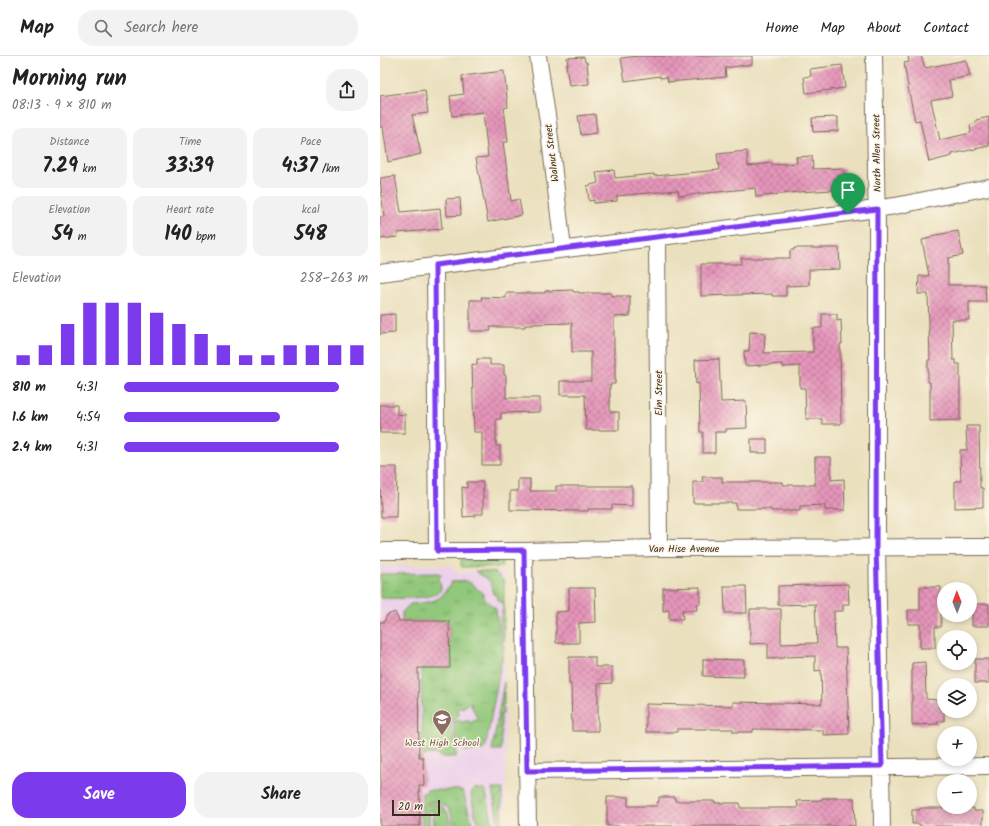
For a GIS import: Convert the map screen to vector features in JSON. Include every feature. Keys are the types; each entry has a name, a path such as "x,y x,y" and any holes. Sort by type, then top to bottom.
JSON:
{"street":[{"name":"Walnut Street","path":"538,56 548,122 563,249"},
{"name":"North Allen Street","path":"874,56 877,209 876,547 882,766 882,826"},
{"path":"380,273 877,209 989,187"},
{"name":"Elm Street","path":"657,238 659,548"},
{"path":"435,265 437,551"},
{"name":"Van Hise Avenue","path":"380,551 989,547"},
{"path":"524,550 528,826"},
{"path":"527,771 989,766"}],"shaded area":[{"name":"West High School","path":"380,566 453,566 454,570 460,574 464,571 504,572 506,826 380,826"}],"green space":[{"path":"461,559 502,560 502,567 462,567"},
{"path":"475,571 495,572 504,581 504,642 500,626 503,606 496,595 493,594 491,585 487,579"},
{"path":"380,574 441,574 439,578 441,588 439,592 433,595 414,598 380,598"},
{"path":"466,581 471,583 483,594 485,600 496,609 499,636 504,647 486,745 483,750 481,750 481,748 476,748 476,750 467,751 458,744 454,721 460,719 462,723 469,721 472,723 473,719 476,721 478,717 475,715 475,712 471,707 472,704 468,703 462,708 459,707 457,711 459,712 459,715 454,718 451,726 456,748 456,757 441,757 439,754 427,754 424,757 422,751 421,668 450,668 449,621 402,621 402,612 410,604 435,600 442,596 450,586 451,582"},
{"path":"504,682 504,704 503,714 501,714 501,750 492,750"},
{"path":"477,788 477,790 483,789 486,793 493,826 480,826 475,814 471,794 473,790"},
{"path":"492,789 502,789 502,826 499,826"},
{"path":"427,790 458,790 463,792 473,826 451,826 452,815 447,807 438,803 427,802 427,804 437,805 447,811 449,815 448,826 434,826 433,810 429,811 429,826 422,826 422,793 425,793"}],"building":[{"path":"638,56 752,56 752,64 725,68 726,77 668,82 667,77 660,78 660,76 625,81 621,58"},
{"path":"908,56 921,56 925,68 966,60 970,76 949,80 952,96 931,100 940,140 971,133 970,125 976,123 976,120 989,117 989,146 952,154 952,156 929,162 920,120 915,121 909,92 904,63 909,62"},
{"path":"584,57 585,62 587,62 589,84 569,86 566,64 568,64 567,58"},
{"path":"842,65 845,88 806,93 804,77 811,76 810,69"},
{"path":"504,71 508,107 504,108 508,142 503,142 511,201 519,199 522,215 488,222 476,158 488,157 483,112 452,116 450,96 464,94 462,76"},
{"path":"425,90 428,113 412,115 421,154 388,162 383,127 380,127 380,96"},
{"path":"595,114 597,133 581,135 578,116"},
{"path":"838,117 838,131 813,132 812,118"},
{"path":"747,151 748,166 772,163 772,165 797,163 796,157 812,156 813,169 844,168 845,187 833,188 833,190 756,197 755,188 679,196 678,190 617,196 617,201 594,203 594,200 589,201 587,186 598,183 596,172 614,170 615,178 719,170 717,154"},
{"path":"395,176 401,212 440,208 442,229 397,233 398,237 380,239 380,217 384,217 380,178"},
{"path":"460,198 461,215 447,216 446,199"},
{"path":"958,231 963,255 948,258 948,285 985,285 986,302 969,302 969,320 952,320 953,360 956,360 956,364 960,364 960,420 930,421 930,382 928,382 928,360 930,360 928,294 918,294 919,276 929,276 922,240 931,238 931,236"},
{"path":"794,248 839,248 840,269 809,270 809,285 786,286 786,296 772,296 772,294 701,296 701,264 741,264 741,258 790,258 790,250 794,250"},
{"path":"573,290 573,292 579,293 611,293 611,296 630,296 630,316 614,317 615,384 610,384 610,412 619,412 619,430 586,430 585,395 560,395 560,381 591,381 591,352 572,352 572,323 533,324 525,325 525,327 490,327 491,331 470,331 470,300 482,300 481,297 506,298 506,293 545,293 545,291"},
{"path":"395,314 395,333 380,334 380,315"},
{"path":"822,314 837,314 837,321 841,320 841,424 822,424 822,419 806,419 805,388 800,388 800,366 783,367 783,364 745,366 744,351 749,351 750,332 765,333 764,353 813,352 813,328 822,328"},
{"path":"477,359 490,359 490,365 504,365 504,375 506,375 506,398 540,398 540,412 501,413 501,419 496,419 496,446 500,446 500,465 482,465 482,432 474,432 472,364 477,365"},
{"path":"719,359 721,402 746,401 747,428 726,429 726,432 715,432 715,453 703,453 703,432 700,432 699,383 696,384 695,360"},
{"path":"380,405 397,405 397,415 405,414 405,433 380,433"},
{"path":"966,426 979,426 980,488 983,488 983,507 955,508 955,481 961,481 960,450 967,450"},
{"path":"751,439 767,439 767,453 751,453"},
{"path":"815,457 831,457 831,480 844,479 845,510 825,510 825,505 800,506 800,511 771,511 771,509 736,509 736,503 693,503 693,482 703,482 702,477 722,477 722,482 783,482 783,485 815,485"},
{"path":"380,467 397,467 396,517 381,517"},
{"path":"518,479 530,479 530,491 556,491 556,486 632,486 632,506 612,505 612,509 588,509 588,511 510,510 510,491 518,491"},
{"path":"467,482 483,482 483,514 463,517 462,487 467,488"},
{"path":"848,584 849,604 843,604 843,611 834,611 834,615 835,648 846,648 849,734 823,735 823,730 753,729 753,732 733,732 733,729 677,729 677,732 646,732 646,704 733,706 733,702 822,704 821,670 815,671 815,656 768,659 768,643 750,644 750,609 781,609 781,644 817,643 815,604 778,605 778,586"},
{"path":"724,586 746,586 747,613 725,613"},
{"path":"700,587 700,604 696,604 697,610 682,610 683,619 669,619 669,610 663,611 663,588"},
{"path":"920,587 937,587 937,622 941,622 941,627 935,627 935,648 920,648 920,624 908,624 908,610 920,610"},
{"path":"569,588 595,588 596,622 579,623 579,643 556,643 556,612 569,611"},
{"path":"977,604 989,604 989,626 972,626 972,622 977,622"},
{"name":"West High School","path":"395,612 399,621 449,621 450,668 418,668 419,757 423,757 424,785 419,785 420,826 380,826 380,622 384,622 387,615"},
{"path":"569,657 595,657 595,667 612,667 612,683 598,684 598,731 572,731"},
{"path":"703,659 744,660 744,677 703,676"},
{"path":"977,659 989,659 989,683 977,683 977,678 975,678"},
{"path":"925,662 926,699 937,700 937,718 944,718 944,721 938,721 938,724 912,725 912,663"},
{"path":"607,797 628,797 628,806 657,806 659,797 675,797 675,801 715,801 715,803 740,803 740,808 798,808 797,801 822,800 822,798 854,798 855,826 607,826"},
{"path":"920,808 937,808 937,814 977,814 977,811 983,811 983,826 920,826 920,824 912,824 912,810 920,810"}],"place":[{"name":"West High School","path":"442,736"}],"route":[{"path":"877,209 876,547 882,766 527,771 524,550 437,551 435,265 848,214 877,209"}]}
